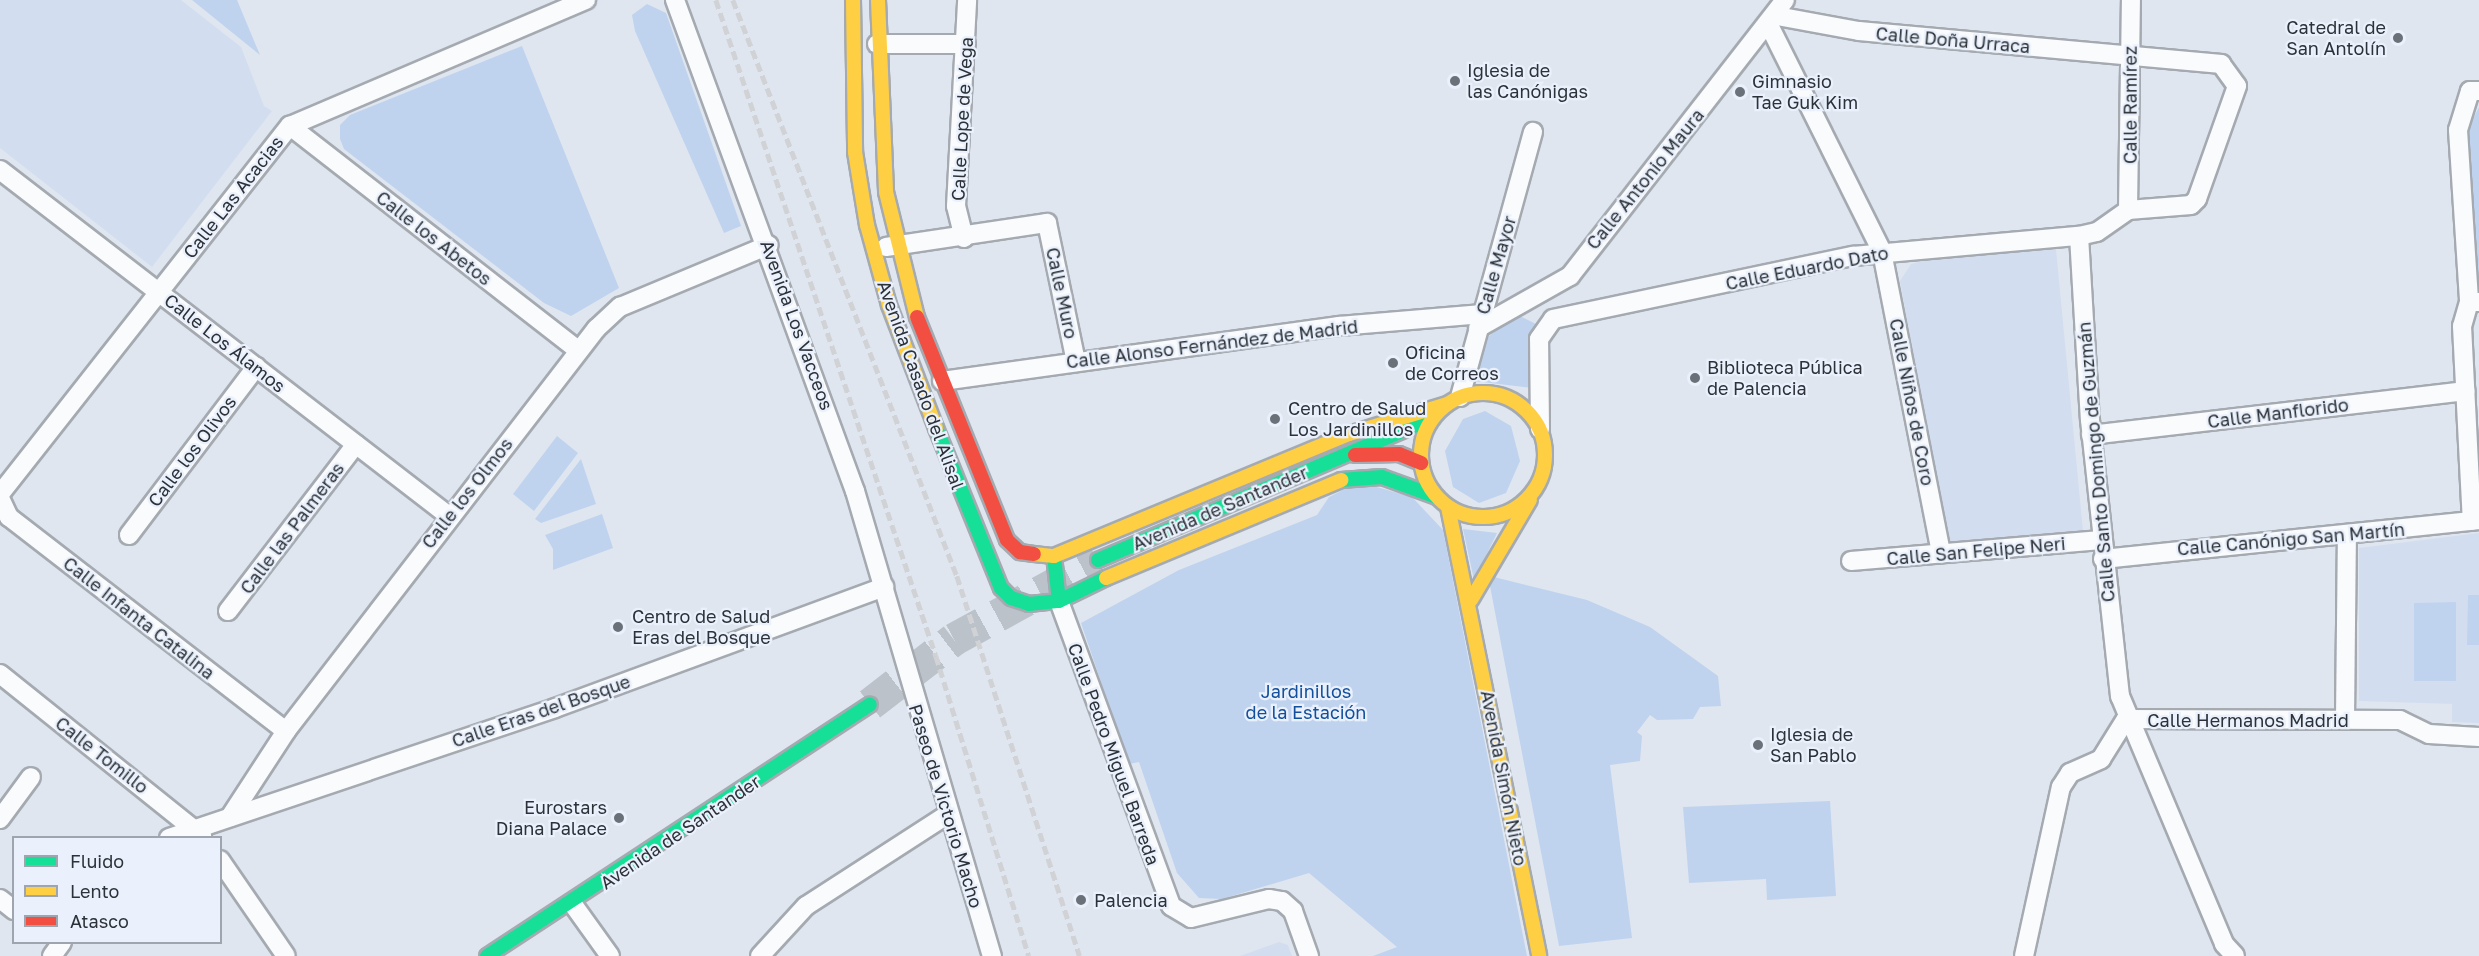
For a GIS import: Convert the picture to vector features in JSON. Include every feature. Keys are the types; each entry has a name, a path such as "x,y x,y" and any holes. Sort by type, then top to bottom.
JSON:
{"main road":[{"name":"Avenida Casado del Alisal","path":"853,0 855,152 873,248 889,305 1001,588 1029,604 1059,601"},
{"name":"Avenida Casado del Alisal","path":"878,0 877,44 886,192 896,246 942,381 1007,540 1020,552 1054,556"},
{"path":"1471,600 1535,490 1545,460 1540,429 1507,398 1454,401 1349,434 1054,556 1059,601 1160,552 1354,475 1382,477 1437,497 1449,507 1489,517 1515,509 1535,490"},
{"path":"1437,497 1421,463 1433,418 1454,401"},
{"name":"Avenida de Santander","path":"1098,560 1433,418"},
{"path":"1342,457 1380,452 1421,463"},
{"name":"Avenida Simón Nieto","path":"1449,507 1471,600 1539,956"},
{"name":"Avenida de Santander","path":"487,956 572,903 870,704"}],"street":[{"name":"Calle Las Acacias","path":"0,496 290,126 586,0"},
{"name":"Avenida Los Vacceos","path":"675,0 769,245 884,587 903,655"},
{"name":"Calle Lope de Vega","path":"964,238 956,206 967,0"},
{"name":"Calle Ramírez","path":"2128,210 2131,0"},
{"name":"Calle Doña Urraca","path":"1777,14 1806,25 2221,64 2237,86 2195,203 2128,210"},
{"name":"Calle Niños de Coro","path":"1777,14 1882,252 1941,553"},
{"name":"Calle Antonio Maura","path":"1480,321 1570,276 1777,14"},
{"path":"877,44 966,44"},
{"path":"2474,91 2458,130 2474,302 2462,326 2464,391 2476,520"},
{"name":"Calle los Abetos","path":"290,126 578,350"},
{"name":"Calle Mayor","path":"1454,401 1480,321 1533,132"},
{"name":"Calle Los Álamos","path":"0,170 449,516"},
{"name":"Calle Eduardo Dato","path":"1540,429 1539,339 1553,319 1882,252 2079,236 2097,232 2128,210"},
{"name":"Calle Muro","path":"964,238 1047,223 1076,362"},
{"name":"Calle Santo Domingo de Guzmán","path":"2079,236 2091,435 2118,687 2126,719 2140,737 2224,944 2233,956"},
{"path":"873,248 964,238"},
{"name":"Calle los Olmos","path":"230,817 250,780 286,731 578,350 620,307 769,245"},
{"name":"Calle Alonso Fernández de Madrid","path":"942,381 1339,326 1480,321"},
{"name":"Calle los Olivos","path":"129,535 256,367"},
{"name":"Calle Manflorido","path":"2091,435 2464,391"},
{"name":"Calle las Palmeras","path":"228,611 356,444"},
{"name":"Calle Infanta Catalina","path":"0,496 9,516 286,731"},
{"name":"Calle Canónigo San Martín","path":"2103,559 2240,540 2347,536 2476,520"},
{"path":"2345,719 2347,536"},
{"name":"Calle San Felipe Neri","path":"1851,561 2101,540"},
{"name":"Calle Eras del Bosque","path":"176,836 199,833 230,817 271,805 884,587"},
{"name":"Calle Pedro Miguel Barreda","path":"1059,601 1171,906 1191,918 1269,899 1282,901 1293,911 1309,956"},
{"name":"Paseo de Victorio Macho","path":"903,655 948,814 992,956"},
{"name":"Calle Tomillo","path":"0,674 199,833"},
{"path":"2024,956 2061,787 2070,773 2101,759 2126,719"},
{"name":"Calle Hermanos Madrid","path":"2126,719 2400,720 2429,734 2479,736"},
{"path":"0,819 31,777"},
{"path":"250,780 271,805"},
{"path":"760,956 806,906 948,814"},
{"path":"222,863 286,956"},
{"path":"0,899 12,908"},
{"path":"572,903 610,956"}],"shaded area":[{"path":"0,0 181,0 241,47 264,106 272,111 152,267 0,148"},
{"path":"2056,249 2083,531 1948,542 1900,281 1911,264 1923,261"},
{"path":"2479,533 2479,723 2452,722 2452,704 2359,701 2359,548"},
{"path":"1279,942 1288,945 1292,956 1240,956"}],"green space":[{"path":"192,0 237,0 260,55"},
{"path":"647,4 666,13 741,226 724,233 635,31 632,15"},
{"path":"522,46 619,288 571,316 544,303 344,149 340,139 340,125 350,115"},
{"path":"2479,107 2479,288 2467,131"},
{"path":"1516,314 1538,325 1528,349 1532,388 1474,381 1483,341"},
{"path":"1485,411 1511,426 1520,461 1506,493 1479,503 1453,487 1445,451 1463,419"},
{"path":"557,436 578,453 534,511 513,494"},
{"path":"581,459 596,504 541,523 535,519"},
{"name":"Jardinillos de la Estación","path":"1359,482 1412,497 1443,530 1527,956 1373,956 1397,947 1309,873 1222,899 1199,898 1177,873 1139,762 1129,764 1081,623 1179,570 1317,515 1329,497"},
{"path":"602,514 613,548 553,570 553,549 545,535"},
{"path":"1463,529 1497,533 1474,580"},
{"path":"1494,577 1587,600 1650,627 1718,676 1721,706 1700,707 1693,719 1657,720 1650,715 1637,732 1642,736 1640,761 1610,765 1632,938 1559,946 1490,586"},
{"path":"2468,595 2479,595 2479,645 2467,645"},
{"path":"2456,602 2456,681 2414,681 2414,603"},
{"path":"1830,801 1836,896 1767,900 1766,879 1689,883 1683,807"}],"tunnel":[{"path":"870,704 954,639 1098,560"}],"railway":[{"path":"716,0 936,656 1029,956"},
{"path":"733,0 957,576 1080,956"}],"traffic: fast":[{"path":"1098,560 1433,418"},
{"path":"936,428 1001,588 1011,598 1029,604 1059,601 1106,578"},
{"path":"1341,480 1382,477 1437,497"},
{"path":"1054,556 1059,601"},
{"path":"487,956 870,704"}],"traffic: slow":[{"path":"853,0 855,152 867,225 889,305 936,428"},
{"path":"878,0 886,192 917,317"},
{"path":"1483,393 1507,398 1527,411 1540,431 1545,455 1540,479 1527,499 1507,512 1483,517 1459,512 1439,499 1426,479 1421,455 1426,431 1439,411 1459,398 1483,393"},
{"path":"1034,554 1054,556 1349,434 1447,404"},
{"path":"1106,578 1341,480"},
{"path":"1471,600 1530,500"},
{"path":"1448,507 1539,956"}],"traffic: jam":[{"path":"917,317 1007,540 1020,552 1034,554"},
{"path":"1355,455 1399,454 1421,463"}],"place":[{"name":"Catedral de San Antolín","path":"2398,38"},
{"name":"Iglesia de las Canónigas","path":"1455,81"},
{"name":"Gimnasio Tae Guk Kim","path":"1740,92"},
{"name":"Oficina de Correos","path":"1393,363"},
{"name":"Biblioteca Pública de Palencia","path":"1695,378"},
{"name":"Centro de Salud Los Jardinillos","path":"1275,419"},
{"name":"Centro de Salud Eras del Bosque","path":"618,627"},
{"name":"Iglesia de San Pablo","path":"1758,745"},
{"name":"Eurostars Diana Palace","path":"619,818"},
{"name":"Palencia","path":"1081,900"}]}
